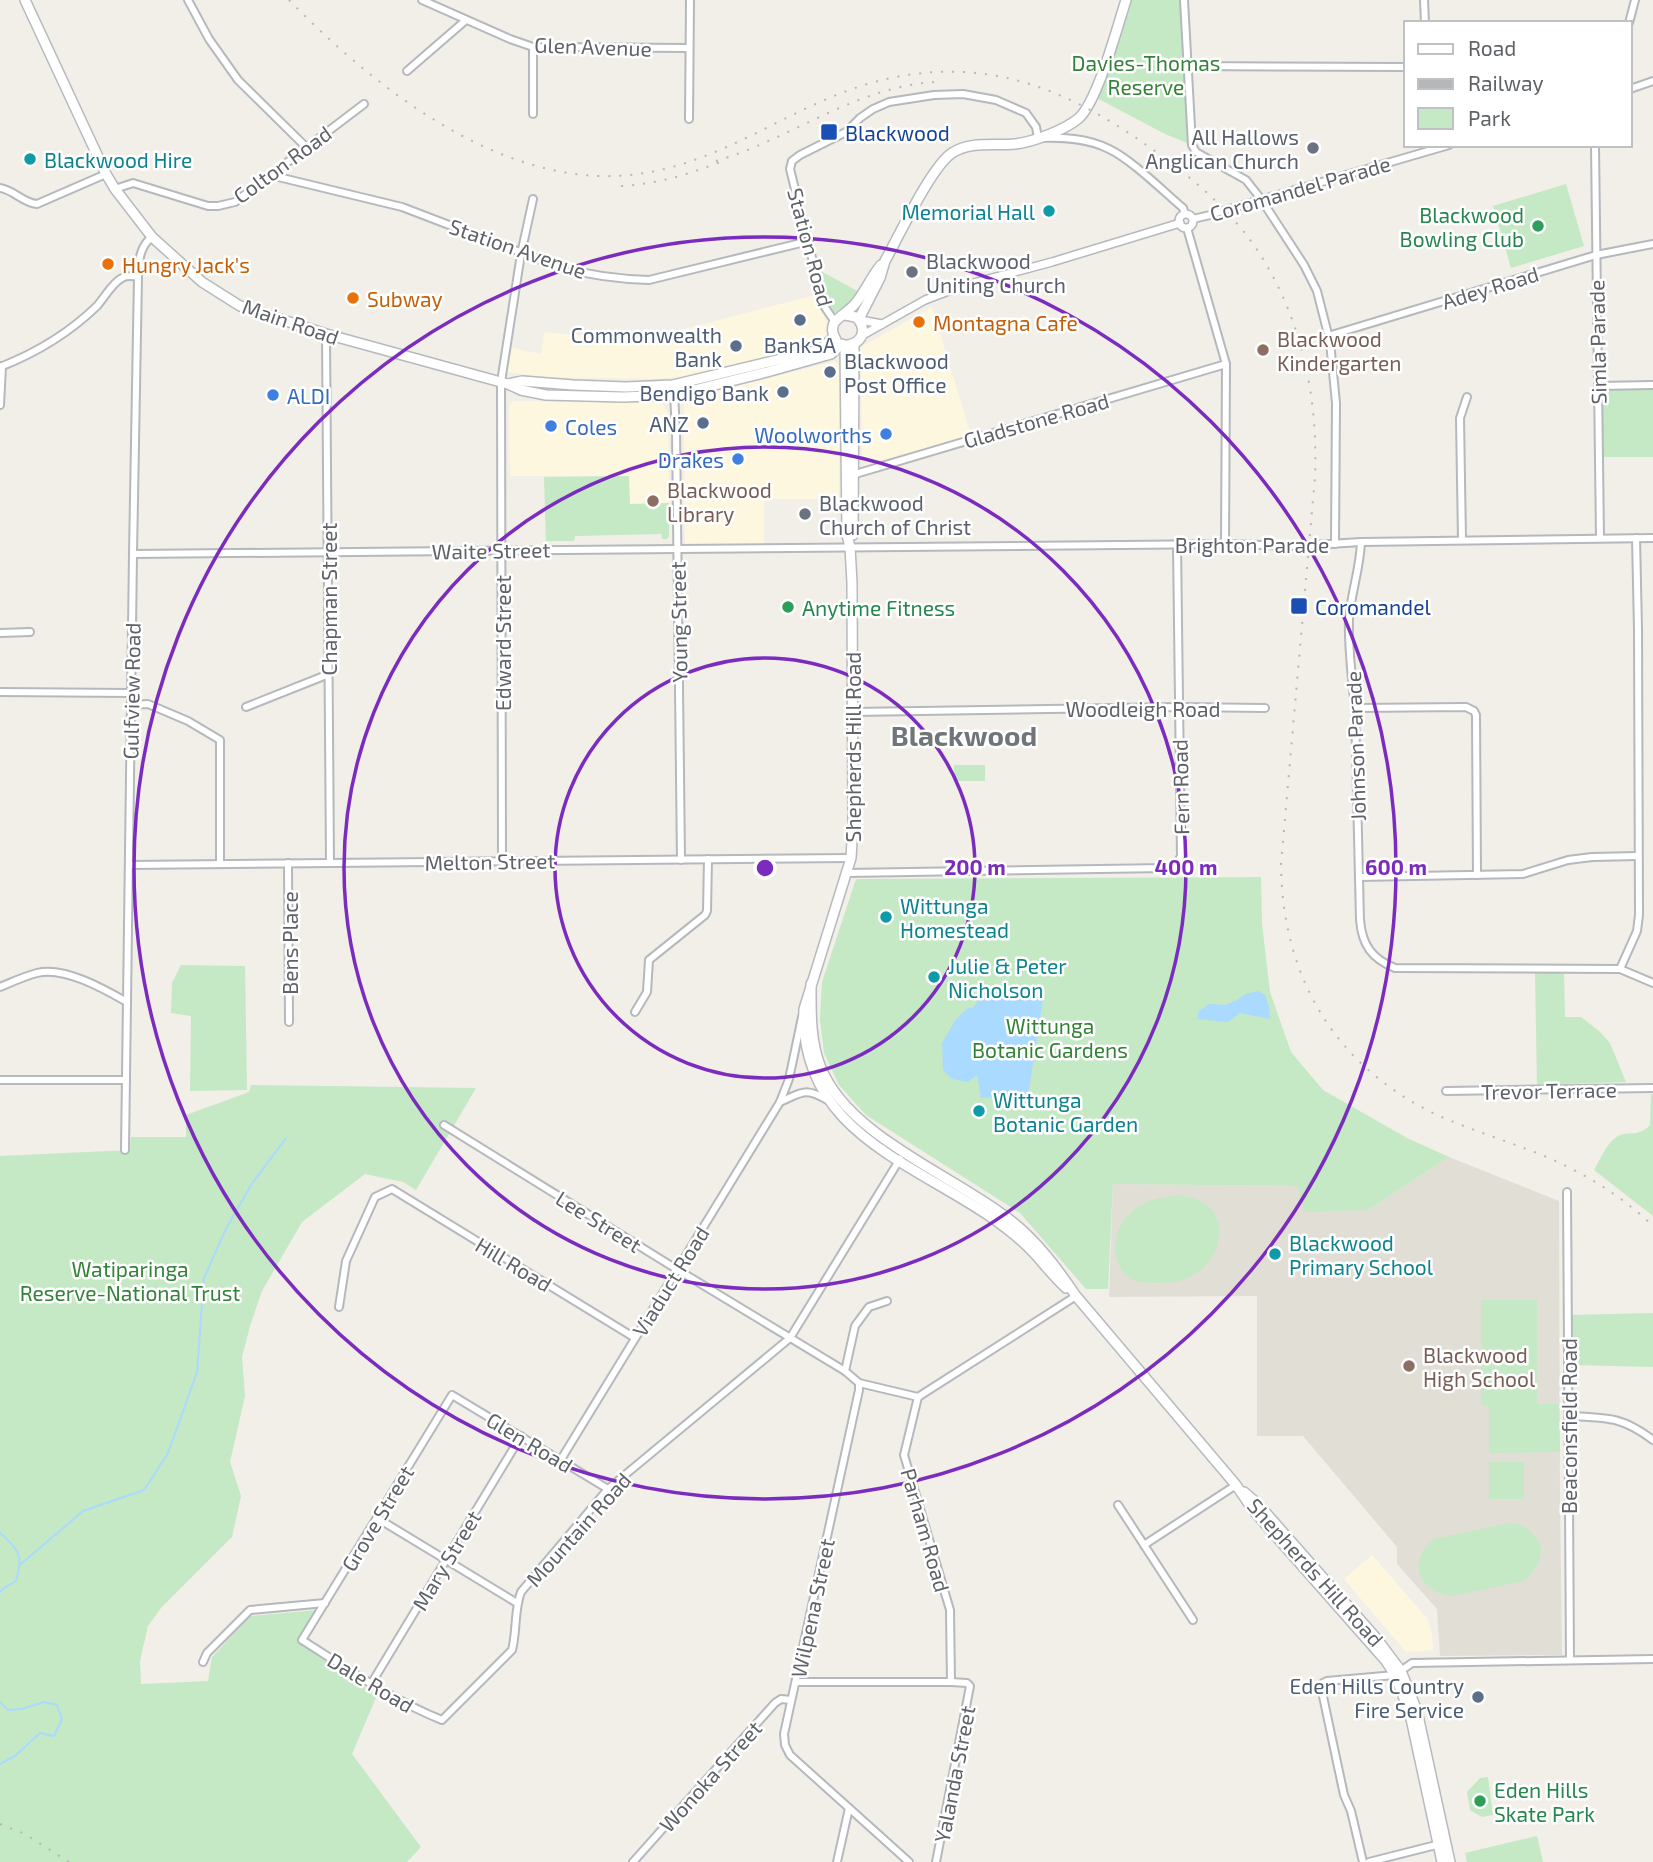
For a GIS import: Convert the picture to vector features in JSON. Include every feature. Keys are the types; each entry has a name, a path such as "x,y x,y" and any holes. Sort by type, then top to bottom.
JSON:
{"main road":[{"name":"Main Road","path":"25,0 115,190 152,237 202,282 240,306 326,334 505,383 522,381 674,390 767,372 831,354 847,345"},
{"path":"845,315 853,315 860,320 863,327 863,335 859,341 847,345 834,337 832,329 835,322 858,301 873,275 885,261 941,162 950,154 972,145 1013,144 1038,138 1065,127 1080,117 1096,90 1126,0"},
{"path":"860,320 885,261"},
{"name":"Main Road","path":"674,390 811,352 823,347 834,337"},
{"name":"Shepherds Hill Road","path":"847,345 850,475"},
{"name":"Shepherds Hill Road","path":"847,345 850,475 847,535 850,547 853,826 847,873 804,1009 803,1026 813,1071 829,1101 854,1129 1014,1234 1076,1297"},
{"path":"831,354 846,368"},
{"name":"Shepherds Hill Road","path":"811,984 811,1021 820,1067 847,1109 1018,1227 1057,1267 1076,1297 1236,1485 1258,1504 1377,1639 1417,1711 1442,1843 1442,1862"},
{"name":"Shepherds Hill Road","path":"1442,1843 1450,1862"}],"street":[{"path":"188,0 209,39 238,79 306,147"},
{"path":"689,119 690,0"},
{"path":"1184,0 1192,145 1196,152 1246,180 1304,265 1317,291 1328,335 1336,403 1335,544"},
{"path":"1424,0 1425,21"},
{"path":"1630,21 1635,0"},
{"name":"Glen Avenue","path":"422,1 533,47 689,48"},
{"path":"407,71 466,20"},
{"path":"533,47 533,114"},
{"path":"1188,66 1404,67"},
{"path":"1632,88 1653,80"},
{"name":"Station Road","path":"835,322 827,312 822,296 790,169 792,161 846,132 873,109 889,102 934,95 963,94 996,100 1026,113 1038,138"},
{"name":"Colton Road","path":"115,190 133,183 208,206 235,202 363,104"},
{"path":"863,335 925,300 959,287 1183,225 1192,225 1193,219 1185,214 1183,208 1111,149 1079,139 1038,138"},
{"name":"Simla Parade","path":"1595,147 1600,538"},
{"name":"Coromandel Parade","path":"1193,219 1426,149"},
{"path":"0,188 8,189 31,204 37,204 106,174"},
{"name":"Station Avenue","path":"270,175 402,207 521,254 577,272 625,279 649,280 809,241"},
{"name":"Edward Street","path":"502,861 505,383 521,254 533,199"},
{"path":"1185,214 1180,217 1226,364 1225,544"},
{"name":"Gulfview Road","path":"125,1150 138,276 139,257 152,237"},
{"name":"Adey Road","path":"1328,335 1596,255 1653,244"},
{"path":"0,405 1,367 46,346 68,331 96,306 120,278 138,276"},
{"path":"860,320 882,324"},
{"name":"Chapman Street","path":"326,334 330,863"},
{"name":"Gladstone Road","path":"850,475 1226,364"},
{"path":"1598,386 1653,385"},
{"name":"Young Street","path":"674,390 681,860"},
{"path":"1462,540 1461,418 1467,397"},
{"path":"1620,970 1637,931 1639,915 1636,538"},
{"name":"Brighton Parade","path":"850,547 1177,544 1293,546 1360,542 1653,538"},
{"name":"Johnson Parade","path":"1360,542 1349,620 1356,708 1361,934 1366,946 1375,957 1395,968 1620,970 1653,983"},
{"name":"Fern Road","path":"847,873 1166,868 1179,862 1177,544"},
{"name":"Waite Street","path":"133,554 850,547"},
{"path":"0,633 30,632"},
{"path":"246,707 329,674"},
{"path":"1,691 131,694"},
{"path":"131,705 148,704 188,721 220,740 220,864"},
{"path":"1356,708 1466,707 1474,711 1477,875"},
{"name":"Woodleigh Road","path":"853,712 1265,708"},
{"path":"1359,877 1523,874 1567,860 1638,856"},
{"name":"Melton Street","path":"129,864 851,858"},
{"path":"635,1012 647,992 649,960 707,911 708,859"},
{"name":"Bens Place","path":"288,863 289,1022"},
{"path":"0,987 40,972 64,974 85,980 127,1002"},
{"name":"Viaduct Road","path":"561,1461 780,1102 789,1079 804,1009"},
{"path":"0,1080 126,1080"},
{"name":"Trevor Terrace","path":"1446,1091 1653,1088"},
{"path":"780,1102 807,1091 829,1101"},
{"name":"Lee Street","path":"444,1125 790,1338"},
{"path":"905,1151 790,1338 859,1382 918,1397 1076,1297"},
{"name":"Hill Road","path":"339,1307 346,1261 360,1229 375,1197 392,1189 635,1338"},
{"name":"Beaconsfield Road","path":"1567,1192 1570,1659"},
{"path":"845,1371 855,1326 869,1307 887,1301"},
{"name":"Mountain Road","path":"442,1720 512,1650 517,1602 521,1591 608,1489 790,1338"},
{"name":"Wilpena Street","path":"859,1382 784,1734 785,1745 790,1755 909,1862"},
{"name":"Glen Road","path":"452,1395 608,1489"},
{"name":"Grove Street","path":"302,1640 452,1395"},
{"name":"Parham Road","path":"918,1397 904,1455 950,1609 951,1682"},
{"path":"1568,1416 1620,1420 1653,1440"},
{"name":"Mary Street","path":"372,1684 520,1437"},
{"path":"1144,1545 1236,1485"},
{"path":"1118,1506 1193,1620"},
{"path":"377,1518 517,1602"},
{"path":"203,1662 207,1653 250,1610 325,1603"},
{"name":"Dale Road","path":"302,1640 417,1710 442,1720"},
{"path":"1363,1862 1351,1811 1344,1795 1321,1687 1323,1683 1398,1673 1412,1663 1653,1659"},
{"path":"796,1682 951,1682"},
{"name":"Yalanda Street","path":"936,1862 970,1690 967,1683 951,1682"},
{"name":"Wonoka Street","path":"633,1862 775,1703 781,1699 791,1700"},
{"path":"837,1862 849,1808"},
{"path":"1369,1862 1442,1843"}],"shaded area":[{"path":"819,294 830,337 823,345 678,377 545,377 507,372 512,348 541,354 544,332 654,337"},
{"path":"932,307 971,435 868,464 862,459 861,347"},
{"path":"835,361 839,365 839,499 764,499 764,544 685,545 684,404 688,399"},
{"path":"514,401 662,403 668,412 669,503 630,504 628,476 510,476 509,406"},
{"name":"Blackwood High School","path":"1449,1157 1559,1201 1562,1655 1440,1656 1437,1609 1397,1564 1397,1547 1303,1436 1257,1436 1257,1296 1109,1297 1113,1184 1299,1186 1368,1210"},
{"path":"1372,1555 1427,1618 1432,1632 1433,1650 1406,1652 1344,1579"}],"green space":[{"name":"Davies-Thomas Reserve","path":"1126,0 1184,0 1192,145 1165,134 1093,96"},
{"name":"Blackwood Bowling Club","path":"1566,184 1584,246 1511,268 1493,206"},
{"path":"819,270 859,292 847,305 832,314 827,306"},
{"path":"1653,385 1653,457 1599,457 1598,386"},
{"path":"629,476 630,504 669,503 667,539 662,539 661,534 575,536 574,541 546,541 544,477"},
{"path":"954,765 985,765 985,781 954,781"},
{"name":"Wittunga Botanic Gardens","path":"1261,877 1262,924 1270,992 1291,1052 1323,1090 1407,1138 1449,1157 1368,1210 1304,1212 1298,1186 1113,1184 1108,1289 1086,1289 1020,1213 866,1115 839,1085 824,1053 820,1019 822,982 856,879"},
{"path":"181,965 245,966 247,1090 190,1091 191,1016 171,1013 172,983"},
{"path":"1535,972 1564,972 1565,1017 1581,1017 1599,1031 1610,1043 1626,1082 1537,1085"},
{"name":"Watiparinga Reserve-National Trust","path":"251,1085 476,1088 416,1190 403,1182 365,1174 302,1222 262,1291 242,1357 245,1396 230,1462 241,1496 232,1537 161,1608 148,1626 140,1661 141,1684 208,1681 212,1657 250,1616 316,1610 297,1641 377,1695 352,1754 421,1847 407,1862 0,1862 0,1156 130,1150 131,1137 186,1137 186,1115 249,1092"},
{"path":"1651,1094 1653,1216 1594,1170 1614,1139 1623,1134 1638,1133 1650,1125"},
{"path":"1179,1195 1202,1202 1215,1215 1219,1234 1214,1253 1201,1269 1180,1281 1151,1283 1131,1279 1121,1270 1116,1257 1120,1226 1130,1213 1143,1204"},
{"path":"1481,1300 1537,1300 1537,1404 1559,1404 1560,1452 1489,1453 1489,1405 1481,1405"},
{"path":"1653,1313 1653,1367 1571,1365 1570,1315"},
{"path":"1489,1462 1524,1462 1524,1499 1489,1499"},
{"path":"1508,1523 1528,1529 1541,1546 1537,1565 1524,1581 1451,1596 1439,1593 1424,1582 1420,1574 1420,1556 1434,1539"},
{"name":"Eden Hills Skate Park","path":"1488,1777 1493,1815 1482,1817 1470,1810 1467,1792 1480,1778"},
{"path":"1537,1836 1543,1862 1467,1862 1465,1853"}],"water":[{"path":"997,991 1007,997 1030,992 1044,993 1028,1096 1019,1101 1003,1097 981,1098 977,1075 968,1082 952,1079 943,1070 942,1043 956,1019 968,1008 973,1008 984,992"},
{"path":"1258,991 1265,995 1270,1019 1240,1013 1228,1022 1197,1019 1199,1011 1209,1004 1225,1005"}],"waterway":[{"path":"21,1564 83,1511 144,1490 168,1453 197,1372 204,1278 226,1229 251,1185 286,1138"},
{"path":"0,1533 16,1549 20,1565 16,1581 0,1592"},
{"path":"0,1702 8,1710 44,1702 57,1705 62,1719 54,1736 40,1733 15,1756 0,1764"}],"railway":[{"path":"289,0 354,61 429,116 469,139 511,158 554,170 598,176 640,174 679,165 716,152 821,101 858,87 896,77 933,72 969,72 1003,77 1067,98 1129,133 1204,190 1232,217 1266,264 1290,314 1299,340 1311,394 1315,477 1281,864 1284,905 1291,944 1304,980 1321,1013 1343,1044 1369,1071 1401,1095 1437,1115 1572,1169 1614,1194 1653,1226"},
{"path":"716,161 771,140 850,103 906,86 935,82"},
{"path":"621,186 672,178 720,162"},
{"path":"0,1824 25,1834 69,1862"}],"place":[{"name":"Blackwood","path":"829,132"},
{"name":"All Hallows Anglican Church","path":"1313,148"},
{"name":"Blackwood Hire","path":"30,159"},
{"name":"Memorial Hall","path":"1049,211"},
{"name":"Blackwood Bowling Club","path":"1538,226"},
{"name":"Hungry Jack's","path":"108,264"},
{"name":"Blackwood Uniting Church","path":"912,272"},
{"name":"Subway","path":"353,298"},
{"name":"BankSA","path":"800,320"},
{"name":"Montagna Cafe","path":"919,322"},
{"name":"Commonwealth Bank","path":"736,346"},
{"name":"Blackwood Kindergarten","path":"1263,350"},
{"name":"Blackwood Post Office","path":"830,372"},
{"name":"Bendigo Bank","path":"783,392"},
{"name":"ALDI","path":"273,395"},
{"name":"ANZ","path":"703,423"},
{"name":"Coles","path":"551,426"},
{"name":"Woolworths","path":"886,434"},
{"name":"Drakes","path":"738,459"},
{"name":"Blackwood Library","path":"653,501"},
{"name":"Blackwood Church of Christ","path":"805,514"},
{"name":"Coromandel","path":"1299,606"},
{"name":"Anytime Fitness","path":"788,607"},
{"name":"Wittunga Homestead","path":"886,917"},
{"name":"Julie & Peter Nicholson","path":"934,977"},
{"name":"Wittunga Botanic Garden","path":"979,1111"},
{"name":"Blackwood Primary School","path":"1275,1254"},
{"name":"Blackwood High School","path":"1409,1366"},
{"name":"Eden Hills Country Fire Service","path":"1478,1697"},
{"name":"Eden Hills Skate Park","path":"1480,1801"}],"district":[{"name":"Blackwood","path":"964,735"}]}
